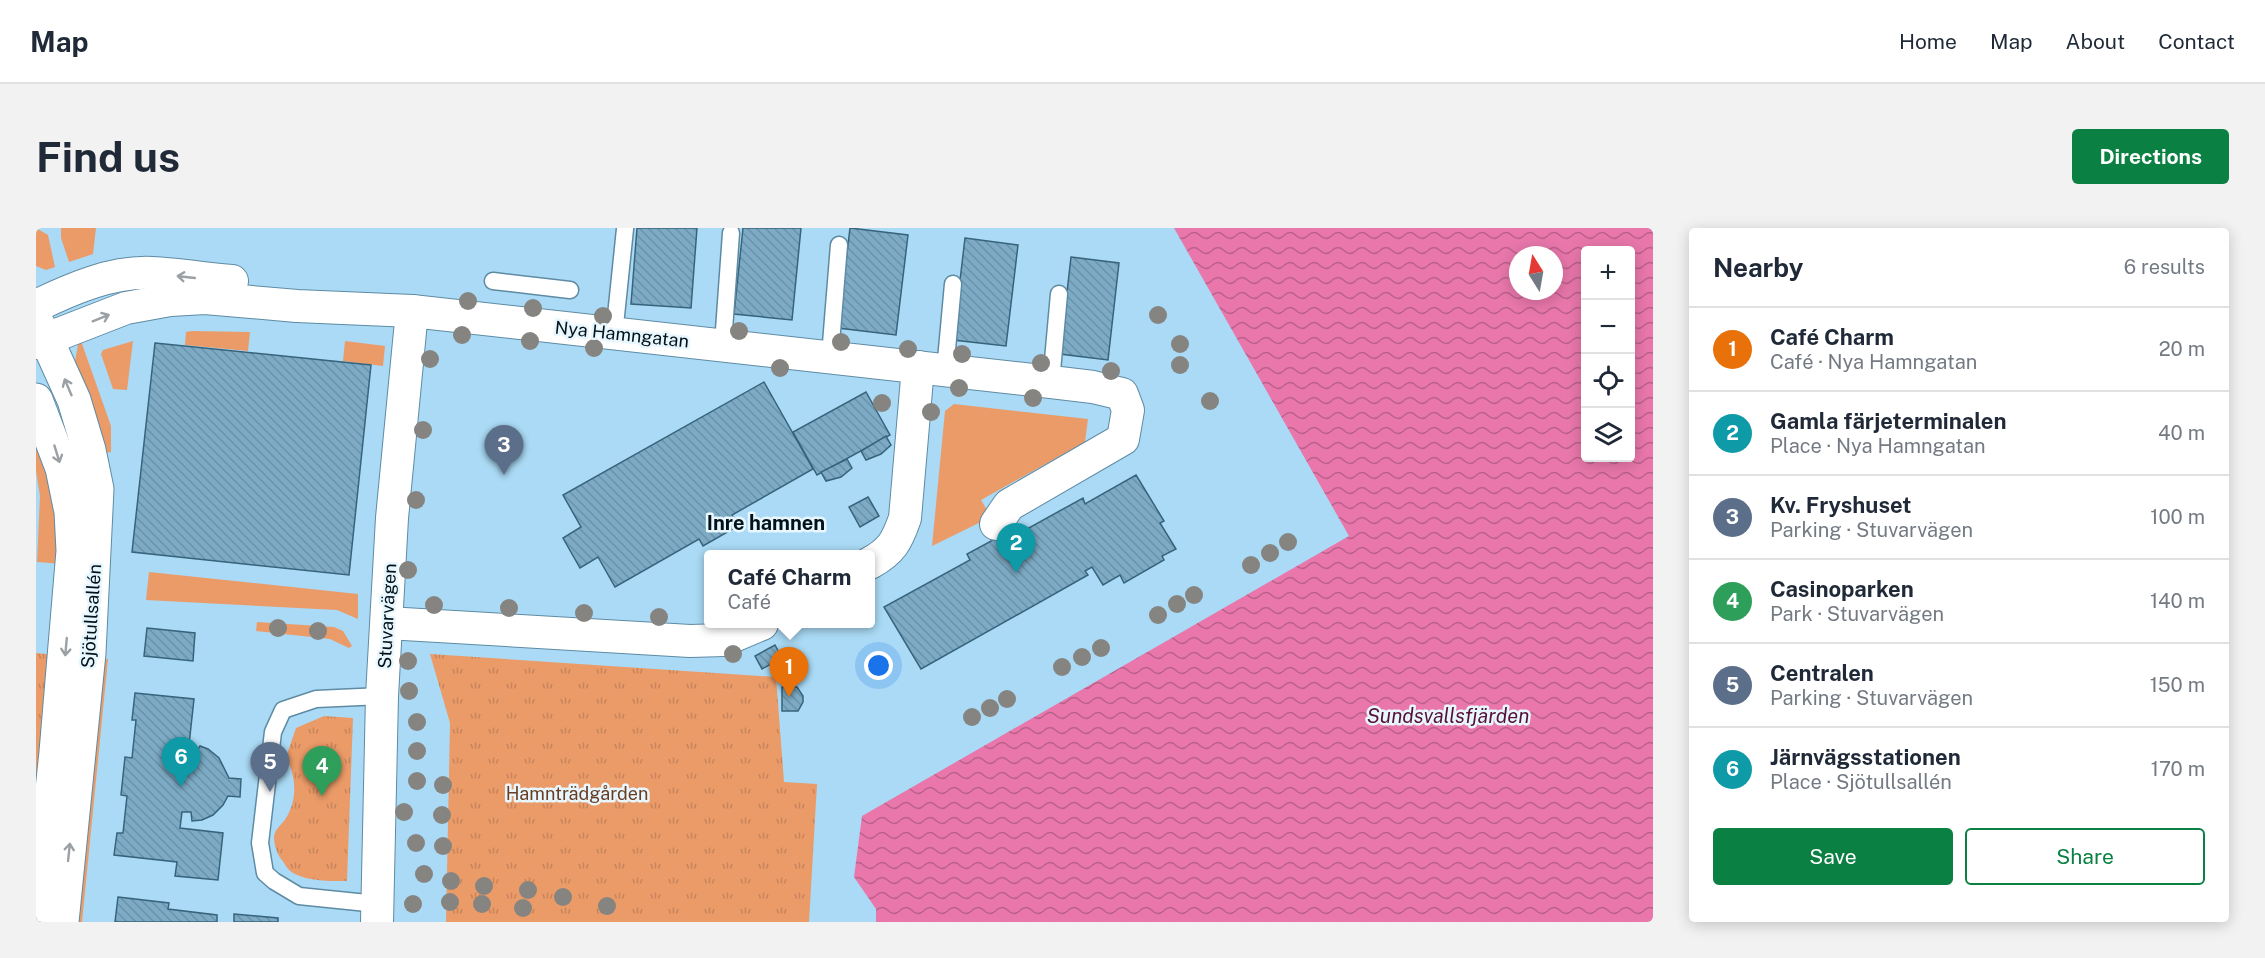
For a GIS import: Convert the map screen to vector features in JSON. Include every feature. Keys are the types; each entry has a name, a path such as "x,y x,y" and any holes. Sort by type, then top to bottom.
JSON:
{"main road":[{"name":"Sjötullsallén","path":"39,334 74,400 89,450 97,489 89,653 62,922"},
{"name":"Sjötullsallén","path":"36,400 62,468 71,512 73,551 56,752 38,922"}],"street":[{"name":"Nya Hamngatan","path":"36,306 77,287 122,276 150,273 234,281 293,291 324,306"},
{"name":"Nya Hamngatan","path":"39,334 126,308 170,300 205,298 412,311 1051,382 1093,387 1122,394 1128,410 1123,439 1009,505 996,524"},
{"name":"Stuvarvägen","path":"377,913 382,696 392,518 412,311"},
{"path":"875,560 885,555 898,538 905,518 932,369"},
{"path":"387,623 690,641 724,640 752,628"}],"lane":[{"path":"614,335 625,229"},
{"path":"723,345 732,233"},
{"path":"830,357 839,245"},
{"path":"493,281 570,290"},
{"path":"932,369 946,348 953,284"},
{"path":"1051,382 1059,294"},
{"path":"377,913 299,896 274,881 265,873 261,843 273,732 283,710 316,699 382,696"}],"green space":[{"path":"36,228 48,235 55,267 46,270 36,266"},
{"path":"61,228 96,228 93,254 69,262 61,238"},
{"path":"186,332 250,332 248,351 185,345"},
{"path":"81,341 111,426 111,452 105,453 75,361"},
{"path":"133,341 127,390 113,389 101,354 103,350"},
{"path":"345,341 385,346 383,366 343,361"},
{"path":"954,404 1088,419 1085,442 981,500 991,517 932,546 945,411"},
{"path":"36,424 44,444 63,564 37,562 40,496 36,471"},
{"path":"149,572 358,594 358,619 337,610 146,600"},
{"path":"257,622 334,627 343,631 352,646 349,648 330,639 256,631"},
{"path":"36,653 56,655 36,876"},
{"name":"Hamnträdgården","path":"430,654 776,677 784,782 817,784 809,922 446,922 450,723"},
{"path":"95,659 108,659 82,922 70,922"},
{"path":"324,716 353,718 347,881 317,880 295,874 289,870 277,852 274,837 290,811 294,795 294,780 286,757 296,728"}],"water":[{"name":"Sundsvallsfjärden","path":"1174,228 1653,228 1653,922 876,922 876,909 854,877 862,816 1349,536"}],"building":[{"path":"637,228 697,228 691,308 631,304"},
{"path":"743,228 801,228 792,320 734,314"},
{"path":"850,228 908,235 896,335 838,328"},
{"path":"965,238 1018,245 1006,346 953,340"},
{"path":"1071,257 1119,263 1108,360 1060,354"},
{"path":"155,343 371,365 349,575 132,552"},
{"path":"764,382 813,469 732,515 738,526 703,546 699,539 615,587 598,557 580,568 563,538 581,527 563,495"},
{"path":"866,392 890,435 817,475 793,432"},
{"path":"886,436 891,445 881,454 866,460 861,451"},
{"path":"847,459 852,468 841,477 826,481 821,472"},
{"path":"1136,475 1164,521 1160,523 1176,549 1162,556 1164,560 1124,583 1120,575 1103,585 1092,567 1085,571 1088,575 921,669 884,607 970,560 967,554 1004,534 1007,540 1083,498 1085,504"},
{"path":"868,497 879,516 860,527 849,507"},
{"path":"147,628 195,633 193,661 144,656"},
{"path":"775,645 782,658 762,669 755,656"},
{"path":"782,687 797,687 803,696 803,702 798,711 782,711"},
{"path":"135,693 194,699 188,754 195,755 200,746 208,749 219,758 229,778 241,779 240,797 228,796 213,815 192,821 191,812 182,812 180,828 223,833 218,880 175,876 177,862 114,855 117,833 123,833 127,796 121,795 125,757 132,758 136,720 132,720"},
{"path":"118,897 169,903 168,909 217,915 217,922 115,922"},
{"path":"234,914 278,918 278,922 234,922"}],"place":[{"name":"Kv. Fryshuset","path":"504,475"},
{"name":"Gamla färjeterminalen","path":"1016,573"},
{"name":"Café Charm","path":"789,697"},
{"name":"Järnvägsstationen","path":"181,787"},
{"name":"Centralen","path":"270,792"},
{"name":"Casinoparken","path":"322,796"}],"district":[{"name":"Inre hamnen","path":"766,523"}]}
